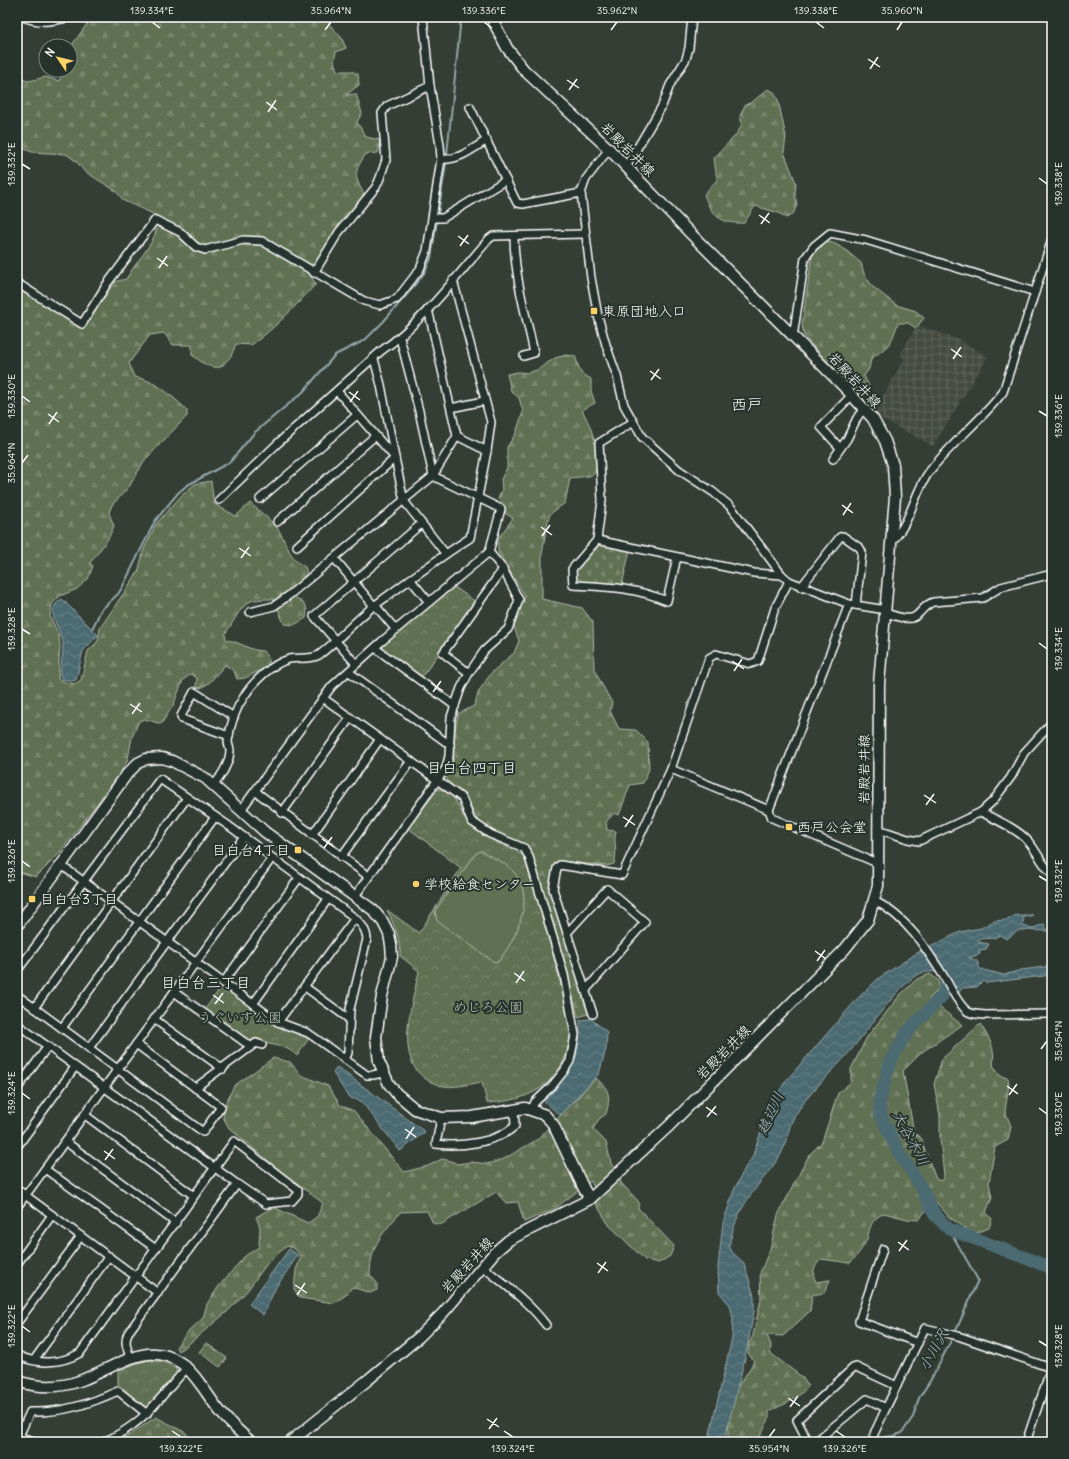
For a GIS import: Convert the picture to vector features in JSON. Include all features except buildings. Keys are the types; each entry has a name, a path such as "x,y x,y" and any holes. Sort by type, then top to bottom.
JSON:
{"main road":[{"name":"岩殿岩井線","path":"290,1442 419,1337 443,1313 495,1252 519,1234 590,1199 669,1126 845,949 868,920 875,901 878,886 879,684 893,540 895,491 893,465 885,441 873,418 852,395 793,337 609,149 515,59 499,34 491,17"},
{"path":"17,926 138,762 153,758 172,761 205,778 265,832 355,896 373,910 383,922 389,934 392,957 382,996 376,1037 377,1053 382,1073 396,1093 415,1109 441,1118 472,1118 524,1108 545,1115 551,1121 590,1199"},
{"path":"17,1381 49,1387 68,1384 88,1378 130,1357 144,1354 161,1354 176,1360 186,1368 219,1411 251,1442"}],"street":[{"path":"23,17 35,22 50,22 71,17"},
{"path":"17,283 82,324 107,284 155,220 180,232 196,246 205,250 243,240 262,241 364,301 380,305 397,299 420,269 427,251 441,159 430,86 423,17"},
{"path":"626,167 662,106 670,85 686,59 689,48 692,17"},
{"path":"314,272 339,232 376,187 380,178 386,160 382,113 386,106 430,86"},
{"path":"470,107 517,203 523,204 581,193"},
{"path":"441,159 449,160 458,158 487,140"},
{"path":"609,149 586,179 581,193 591,278 602,330 617,376 624,404 642,437 664,458 693,481 713,492 731,507 782,575 789,581 849,604 885,612 906,619 912,618 927,605 933,602 983,598 1001,587 1052,574"},
{"path":"433,218 443,218 506,180"},
{"path":"793,337 805,258 814,246 830,233 866,240 1035,292"},
{"path":"219,500 278,443 336,391 374,359 381,351 400,338 428,310 489,239 494,236 585,234"},
{"path":"514,236 514,254 519,288 534,353 524,356"},
{"path":"893,540 901,530 928,473 991,407 1002,392 1052,239"},
{"path":"214,785 226,770 230,750 228,743 229,736 234,717 244,695 266,672 289,660 318,656 335,639 375,606 446,553 470,538 487,452 491,422 484,401 453,280"},
{"path":"250,612 274,606 288,596 404,501 433,476 457,436 428,310"},
{"path":"400,338 419,411 433,476"},
{"path":"374,359 381,385 404,501 421,524 446,553"},
{"path":"336,391 395,458"},
{"path":"840,448 821,427 852,395"},
{"path":"451,408 484,401"},
{"path":"833,459 864,408"},
{"path":"260,499 357,415"},
{"path":"633,422 599,443 602,500 597,540 572,568 573,585 623,588 645,592 667,601 676,557"},
{"path":"277,522 375,436"},
{"path":"457,436 487,452"},
{"path":"297,546 395,458"},
{"path":"241,810 332,686 428,602 489,552 501,509 433,476"},
{"path":"356,664 314,616 421,524"},
{"path":"801,586 840,537 843,536 860,548 862,552 856,605"},
{"path":"597,540 754,573 782,575"},
{"path":"355,896 368,876 439,781 446,768 452,718 455,706 469,673 493,642 508,629 519,600 503,569 489,552"},
{"path":"334,558 396,630"},
{"path":"469,673 443,653 503,569"},
{"path":"410,579 428,602"},
{"path":"593,1014 553,889 557,868 560,865 622,875 671,769 709,658 716,654 750,664 758,661 775,608 789,581"},
{"path":"849,604 769,810 772,818 879,864"},
{"path":"375,648 455,706"},
{"path":"349,672 450,744"},
{"path":"229,736 182,719 181,716 194,692 234,717"},
{"path":"323,698 462,798 471,821 490,834 524,848 529,857 564,975 575,1035 572,1050 564,1071 552,1086 534,1102 531,1110"},
{"path":"282,812 350,718"},
{"path":"878,829 919,841 981,812 993,801 1011,777 1024,753 1052,722"},
{"path":"312,835 380,739"},
{"path":"341,857 411,761"},
{"path":"671,769 769,810"},
{"path":"17,971 158,779 244,837 354,918 367,932 367,939 349,1019 348,1053 345,1059"},
{"path":"255,791 368,876"},
{"path":"34,1008 187,798"},
{"path":"981,812 1026,839 1038,853 1045,867 1052,873"},
{"path":"62,1028 214,817"},
{"path":"89,1048 244,837"},
{"path":"17,1207 66,1142 272,858"},
{"path":"61,865 278,1022 308,1033 367,1075 382,1073"},
{"path":"223,982 299,878"},
{"path":"568,933 607,889 645,922 586,990"},
{"path":"252,1004 328,899"},
{"path":"875,901 882,904 911,930 923,944 957,998 967,1011 976,1014 1052,1014"},
{"path":"278,1022 354,918"},
{"path":"305,987 349,1019"},
{"path":"174,992 250,1046"},
{"path":"17,995 203,1132 221,1107 136,1044"},
{"path":"154,1019 224,1069"},
{"path":"17,1355 34,1360 54,1362 63,1361 80,1353 176,1223 194,1196 215,1168 234,1141 298,1190 298,1194 292,1201 266,1204 237,1184 215,1168 75,1067 48,1046 18,1027"},
{"path":"195,1088 224,1069 250,1046 256,1043 262,1045"},
{"path":"17,1089 48,1046"},
{"path":"17,1146 75,1067"},
{"path":"441,1118 436,1144 452,1146 472,1144 509,1132 515,1126 514,1110"},
{"path":"85,1115 194,1196"},
{"path":"66,1142 176,1223"},
{"path":"45,1169 156,1249"},
{"path":"130,1357 126,1339 237,1184"},
{"path":"17,1189 137,1276 158,1293"},
{"path":"17,1264 52,1215"},
{"path":"17,1323 81,1236"},
{"path":"883,1249 859,1321 918,1343"},
{"path":"34,1360 109,1256"},
{"path":"482,1266 525,1300 535,1310 546,1325"},
{"path":"875,1431 874,1434 925,1328 958,1336 1051,1367 1026,1442"},
{"path":"107,1441 130,1429 148,1414 186,1368"},
{"path":"808,1442 797,1420 853,1368 897,1386"},
{"path":"37,1442 18,1436 30,1412 49,1413 70,1409 86,1405 118,1391 148,1414"},
{"path":"815,1442 867,1399 886,1408"}],"shaded area":[{"path":"917,325 958,339 988,357 933,446 880,418 876,409 904,359 901,356 901,353"}],"green space":[{"path":"92,17 330,17 329,24 341,37 346,48 336,52 334,61 337,71 351,71 358,74 359,85 346,95 356,94 362,113 357,122 366,137 380,140 378,153 366,154 357,170 357,179 365,196 310,275 316,284 269,331 251,345 236,344 231,356 221,367 212,367 192,355 192,345 173,345 164,333 150,335 129,363 134,377 149,381 162,389 187,410 187,416 144,461 129,487 112,505 109,513 114,526 108,539 90,563 93,566 88,579 77,589 60,596 52,604 50,616 59,636 60,646 58,679 75,684 81,680 88,651 98,641 100,628 138,572 144,549 156,524 181,496 195,484 211,481 214,504 236,516 250,503 278,529 295,560 305,567 307,573 293,589 296,598 306,606 306,618 294,625 284,624 274,599 254,600 245,605 225,634 226,640 236,642 258,651 263,651 269,659 267,667 245,678 237,679 234,671 225,665 209,683 201,688 196,687 197,678 191,674 183,680 173,706 161,724 145,719 139,721 132,737 128,759 121,772 57,856 36,877 23,873 17,873 17,286 80,328 91,316 114,282 126,279 151,243 158,227 160,217 124,201 116,191 84,171 76,161 66,154 32,152 17,146 17,78 29,81 49,78 59,81 60,78 78,78 77,38"},
{"path":"768,89 774,92 778,100 786,137 784,152 796,183 795,194 797,205 793,214 786,218 779,213 755,206 744,223 729,222 718,217 714,213 710,208 704,194 717,180 714,158 736,135 742,124 740,116 745,105 752,102"},
{"path":"829,242 842,248 861,263 864,274 873,287 896,305 916,311 924,318 916,328 908,323 898,323 889,344 871,359 869,369 864,376 869,386 867,392 860,397 804,336 802,325 812,255 820,247"},
{"path":"566,355 575,356 581,373 591,379 591,391 595,403 582,410 592,433 596,449 597,465 595,473 589,476 570,478 565,503 550,514 542,554 542,599 582,608 593,622 594,667 612,703 610,711 619,729 636,730 648,742 649,769 643,783 630,785 619,815 614,813 606,822 607,830 616,831 616,855 614,864 606,866 559,861 553,870 551,889 553,899 588,1014 578,1017 563,956 531,850 493,832 481,823 466,798 447,780 446,777 452,760 458,714 474,706 479,691 492,672 514,653 519,641 514,627 525,596 498,552 498,539 513,518 506,514 504,504 498,499 502,490 501,479 507,468 507,447 516,433 523,412 519,398 511,391 507,374 518,372 527,373 537,370 555,358"},
{"path":"595,544 630,550 622,585 575,584 573,569"},
{"path":"453,586 476,602 421,678 380,649 380,646"},
{"name":"めじろ公園","path":"438,789 444,790 453,797 467,822 477,832 523,855 541,909 569,1016 570,1039 568,1050 558,1070 542,1087 532,1093 516,1099 487,1103 482,1082 455,1086 439,1085 423,1077 414,1066 409,1052 409,1018 419,971 400,956 398,938 387,910 419,933 461,868 408,828"},
{"path":"481,851 509,867 520,880 523,892 524,904 522,917 511,942 498,962 494,962 437,921 435,911 476,853"},
{"path":"930,974 939,981 939,989 929,999 962,1025 922,1052 903,1071 914,1133 922,1139 936,1179 941,1181 944,1176 940,1138 940,1115 934,1084 942,1059 980,1024 993,1048 993,1065 1000,1076 1008,1078 1009,1084 1005,1111 1011,1126 1008,1140 995,1147 989,1183 992,1198 986,1212 992,1219 989,1228 974,1234 949,1217 937,1203 926,1210 919,1220 907,1219 884,1213 876,1218 869,1230 867,1239 862,1249 850,1263 821,1259 815,1267 814,1275 816,1282 830,1280 824,1293 812,1295 810,1311 783,1336 767,1335 771,1345 770,1353 802,1377 808,1386 795,1398 769,1411 769,1419 757,1442 727,1442 730,1409 733,1396 754,1361 748,1353 749,1343 753,1336 761,1299 760,1273 770,1249 778,1215 809,1155 822,1142 838,1093 851,1082 851,1069 867,1037 900,995 917,979"},
{"name":"うぐいす公園","path":"222,986 274,1024 309,1038 297,1056 283,1047 257,1038 253,1041 248,1041 205,1009"},
{"path":"273,1058 290,1062 301,1075 328,1086 340,1105 354,1111 404,1172 428,1166 442,1159 457,1164 471,1162 487,1164 504,1159 538,1139 596,1078 607,1090 609,1102 606,1114 599,1119 593,1129 606,1142 611,1163 622,1184 639,1202 638,1208 674,1246 670,1256 659,1263 645,1260 609,1225 596,1204 596,1191 591,1181 554,1209 524,1222 518,1202 506,1203 496,1192 440,1225 433,1223 427,1211 400,1212 375,1247 370,1275 377,1283 377,1290 370,1293 352,1287 346,1295 334,1303 300,1298 294,1289 296,1270 301,1256 295,1249 287,1246 269,1261 247,1291 228,1311 185,1347 178,1351 176,1347 187,1333 203,1318 207,1304 219,1286 245,1256 259,1247 260,1227 256,1217 273,1207 308,1223 317,1217 323,1203 283,1173 229,1128 223,1117 226,1102 234,1086"},
{"path":"206,1343 227,1358 220,1367 199,1352"},
{"path":"150,1360 164,1362 176,1369 177,1373 149,1408 146,1409 118,1388 118,1371 137,1363"},
{"path":"156,1417 186,1433 192,1442 119,1442"}],"water":[{"path":"62,599 98,635 83,651 76,680 73,681 62,679 60,675 63,644 53,614 56,603"},
{"name":"越辺川","path":"1016,915 1033,915 1022,918 1024,920 1022,925 1031,929 1044,924 1048,931 1019,930 1006,939 1000,935 994,938 979,939 978,942 989,944 986,949 979,950 980,954 969,958 977,961 980,969 1004,975 1021,970 1052,966 1052,975 986,983 983,981 977,987 962,988 958,994 947,973 920,973 909,981 892,999 851,1050 805,1100 793,1119 781,1155 754,1190 736,1220 732,1233 729,1247 744,1263 754,1296 754,1312 745,1358 724,1442 708,1442 732,1338 733,1318 730,1305 719,1292 718,1267 723,1223 734,1190 752,1158 769,1108 785,1082 858,998 879,978 917,953 960,932 981,928 994,921 1007,920"},
{"path":"591,1019 607,1032 606,1049 599,1074 560,1115 545,1102 545,1097 562,1081 573,1063 579,1043 580,1020"},
{"path":"337,1067 425,1132 400,1151 361,1101 351,1098 346,1093 333,1073"},
{"path":"289,1249 298,1255 276,1287 263,1315 249,1304"}],"waterway":[{"path":"92,629 101,610 118,594 123,586 155,521 178,493 186,486 230,462 255,432 303,392 335,355 365,340 383,322 425,272 431,258 446,164 461,17"},
{"name":"大谷木川","path":"951,970 943,995 908,1031 891,1060 880,1098 880,1114 899,1153 917,1180 935,1215 949,1229 1052,1268"},
{"name":"小川沢","path":"949,1229 978,1280 955,1333"},
{"name":"小川沢","path":"849,1442 893,1436 902,1433 913,1417 919,1398 930,1381 953,1337"}],"place":[{"name":"東原団地入口","path":"594,311"},
{"name":"西戸公会堂","path":"789,827"},
{"name":"目白台4丁目","path":"298,850"},
{"name":"学校給食センター","path":"416,884"},
{"name":"目白台3丁目","path":"32,899"}],"district":[{"name":"西戸","path":"747,404"},
{"name":"目白台四丁目","path":"472,767"},
{"name":"目白台三丁目","path":"206,982"}]}
